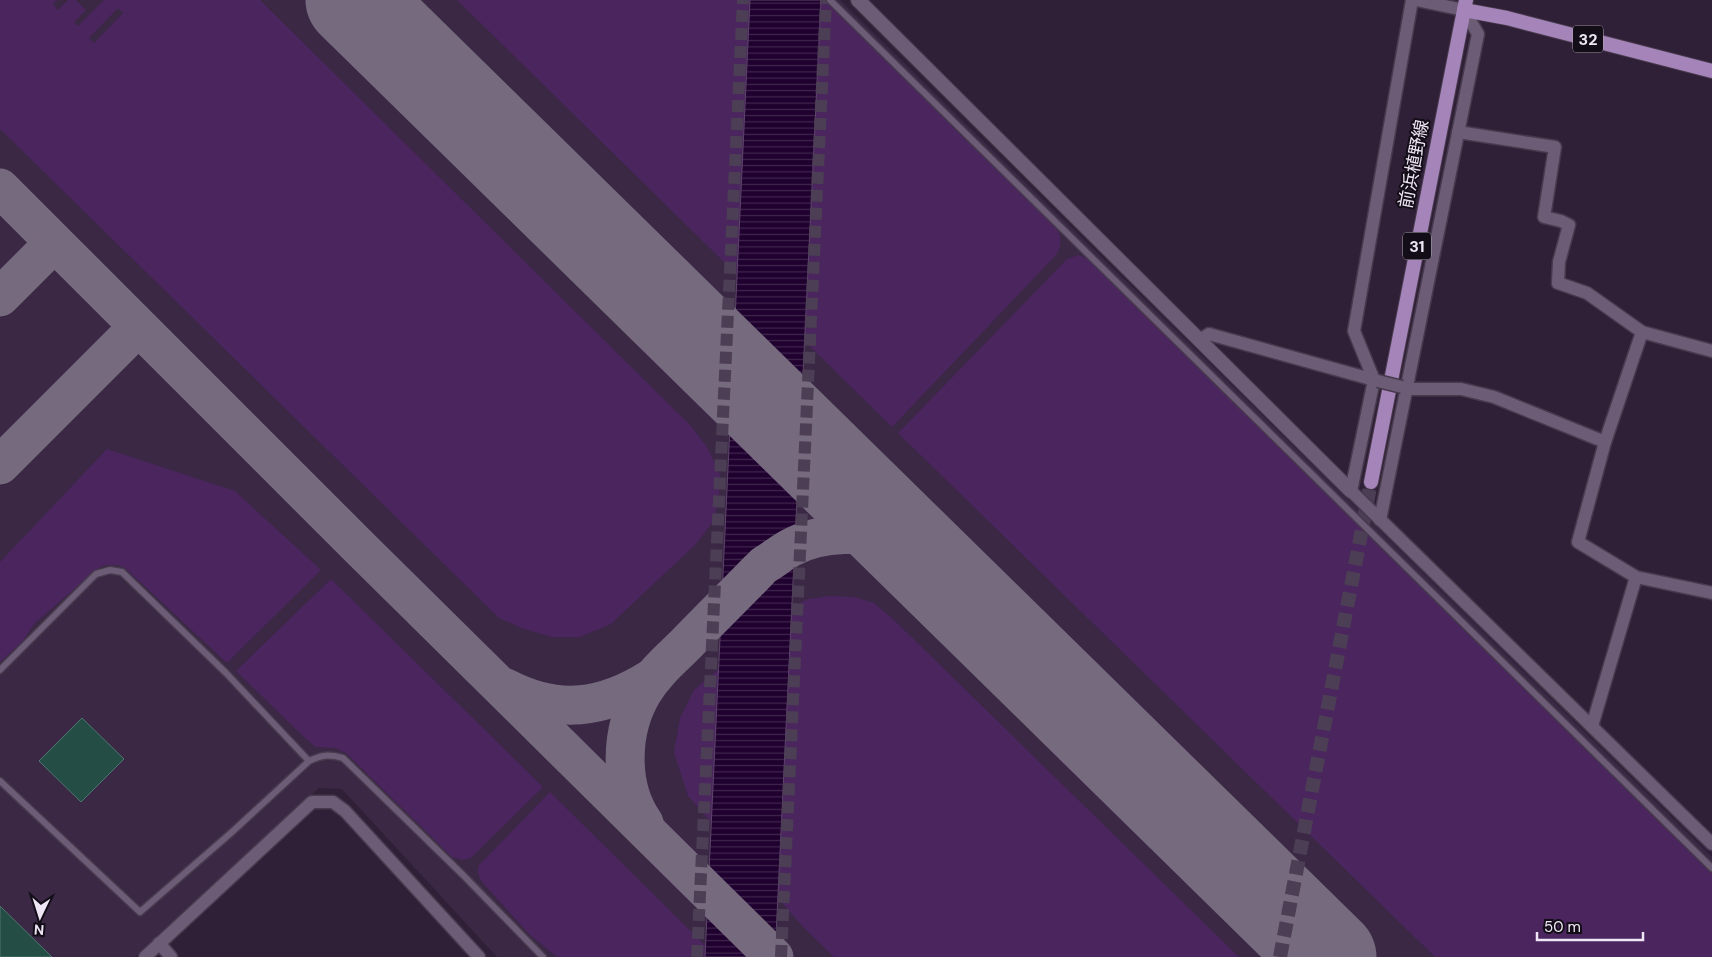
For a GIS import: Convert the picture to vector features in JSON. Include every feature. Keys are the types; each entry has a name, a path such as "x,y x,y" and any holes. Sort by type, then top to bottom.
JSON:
{"main road":[{"name":"32","path":"1465,5 1507,18 1712,71"},
{"name":"前浜植野線","path":"1371,482 1465,5"}],"street":[{"path":"858,0 1380,520 1712,844"},
{"path":"1351,491 1376,381 1354,331 1412,0"},
{"path":"1380,520 1405,388 1478,34 1465,5 1416,0"},
{"path":"1458,132 1555,147 1544,217 1561,220 1569,225 1559,262 1558,283 1586,293 1642,332 1712,351"},
{"path":"1642,332 1605,442 1578,542 1636,577 1712,593"},
{"path":"1200,340 1209,334 1405,388 1461,389 1494,397 1605,442"},
{"path":"1592,726 1636,577"},
{"path":"145,957 312,802 333,802 345,811 479,957"},
{"path":"159,944 172,957"}],"lane":[{"path":"830,0 1712,868"},
{"path":"0,670 96,574 110,570 122,572 226,673 308,761"},
{"path":"0,780 140,912 232,832 308,761 321,755 342,758 463,875 543,957"}],"shaded area":[{"path":"0,0 840,0 1712,857 1712,957 497,957 342,789 319,788 135,957 0,957"},
{"path":"0,0 57,0 53,4 58,10 68,0 76,0 86,10 74,22 78,26 104,0 260,0 691,426 707,447 720,474 719,498 713,522 695,545 611,624 580,637 552,637 521,628 499,618 0,129","holes":["118,8 123,13 94,43 89,38"]},
{"path":"457,0 824,0 1055,226 1060,237 1059,250 892,427"},
{"path":"750,0 821,0 775,957 705,957"},
{"path":"1078,255 1088,259 1712,874 1712,957 1435,957 898,433 1067,259"},
{"path":"107,449 235,491 321,570 227,663 125,568 118,565 102,566 35,623 22,642 0,662 0,562"},
{"path":"331,579 543,787 471,858 462,860 452,857 346,753 335,748 316,747 236,671"},
{"path":"830,596 854,597 874,603 892,618 1239,957 834,957 805,929 688,796 674,753 680,718 694,690 788,609 808,599"},
{"path":"550,792 717,957 557,957 530,935 482,882 478,870 479,865"}],"building":[{"path":"82,718 124,759 81,802 39,761"},
{"path":"0,906 52,957 0,957"}],"taxiway":[{"path":"0,188 357,545 774,957"},
{"path":"0,297 54,243"},
{"path":"0,465 138,327"},
{"path":"764,565 802,542 844,534 873,537 899,545 937,572"},
{"path":"644,823 636,808 626,775 626,740 635,707 647,685 657,672 759,570"},
{"path":"506,688 525,697 544,702 580,705 616,696 652,678"}],"runway":[{"path":"353,0 1329,957"}],"tunnel":[{"path":"697,957 743,0"},
{"path":"781,957 826,0"},
{"path":"1280,957 1371,482"}]}
